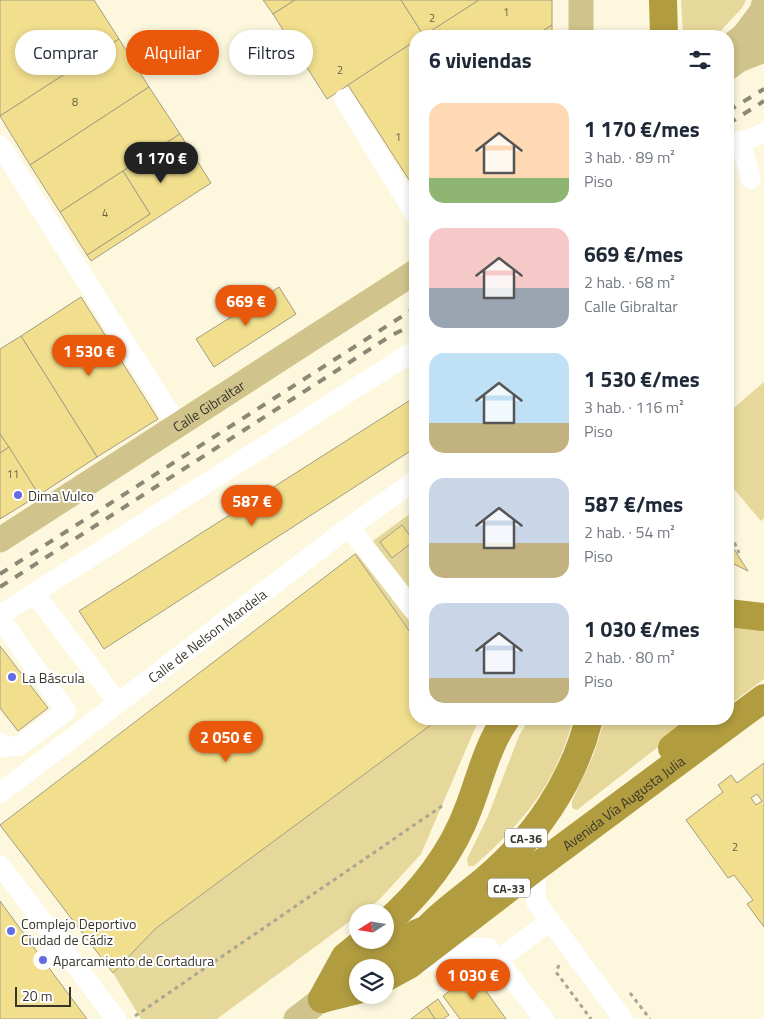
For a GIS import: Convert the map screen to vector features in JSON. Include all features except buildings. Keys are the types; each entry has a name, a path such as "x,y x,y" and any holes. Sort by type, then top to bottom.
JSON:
{"highway":[{"path":"663,0 664,30"},
{"path":"734,614 764,617"},
{"name":"Avenida Vía Augusta Julia","path":"734,721 764,698"},
{"path":"394,915 423,887 446,853 469,808 500,725"},
{"name":"CA-36","path":"397,969 425,930 488,878 522,843 546,813 567,780 582,745 587,725"},
{"path":"611,813 644,770 690,734 697,725"},
{"name":"Avenida Vía Augusta Julia","path":"397,969 728,725"},
{"name":"CA-36","path":"378,959 417,932 425,930"},
{"path":"322,999 345,958 356,949"},
{"path":"322,999 349,980"},
{"path":"322,999 349,992"}],"main road":[{"path":"581,0 581,30"},
{"path":"764,3 762,11 744,45 764,50"},
{"name":"Calle Gibraltar","path":"0,540 409,276"},
{"path":"296,1019 322,999"}],"street":[{"path":"344,99 409,204"},
{"path":"751,179 734,144 764,133"},
{"path":"0,145 178,426"},
{"path":"1,748 19,746 66,711 0,616 409,354"},
{"name":"Calle de Nelson Mandela","path":"0,793 349,527 409,485"},
{"path":"349,527 409,604"},
{"path":"34,593 118,703"},
{"path":"0,865 116,1019"},
{"path":"535,868 536,902 623,1019"},
{"path":"499,959 550,921"},
{"path":"397,969 480,946 492,951 544,1019"},
{"path":"43,960 64,950"}],"path":[{"path":"734,542 739,553"},
{"path":"130,1019 152,1006 450,800 469,808"},
{"path":"563,962 556,967 556,972 591,1019"},
{"path":"630,993 650,1019"}],"shaded area":[{"path":"681,0 746,0 742,8 722,30 683,30"},
{"path":"764,382 764,518 761,521 734,489 734,408"},
{"path":"409,514 409,630 355,554"},
{"path":"734,626 764,629 764,679 734,702"},
{"path":"431,725 476,725 421,854 379,900 374,904 349,904 349,922 217,1019 141,1019 113,973 155,929"},
{"path":"525,725 571,725 557,764 536,801 492,850 474,866 468,866 467,859 488,816 519,736"},
{"path":"603,725 681,725 667,740 577,810 572,808 572,801 593,756"}],"railway":[{"path":"734,107 764,89"},
{"path":"734,120 764,101"},
{"path":"0,574 409,312"},
{"path":"0,587 392,335 409,327"}],"place":[{"name":"Dima Vulco","path":"18,495"},
{"name":"La Báscula","path":"12,677"},
{"name":"Complejo Deportivo Ciudad de Cádiz","path":"11,931"},
{"name":"Aparcamiento de Cortadura","path":"43,960"}]}
